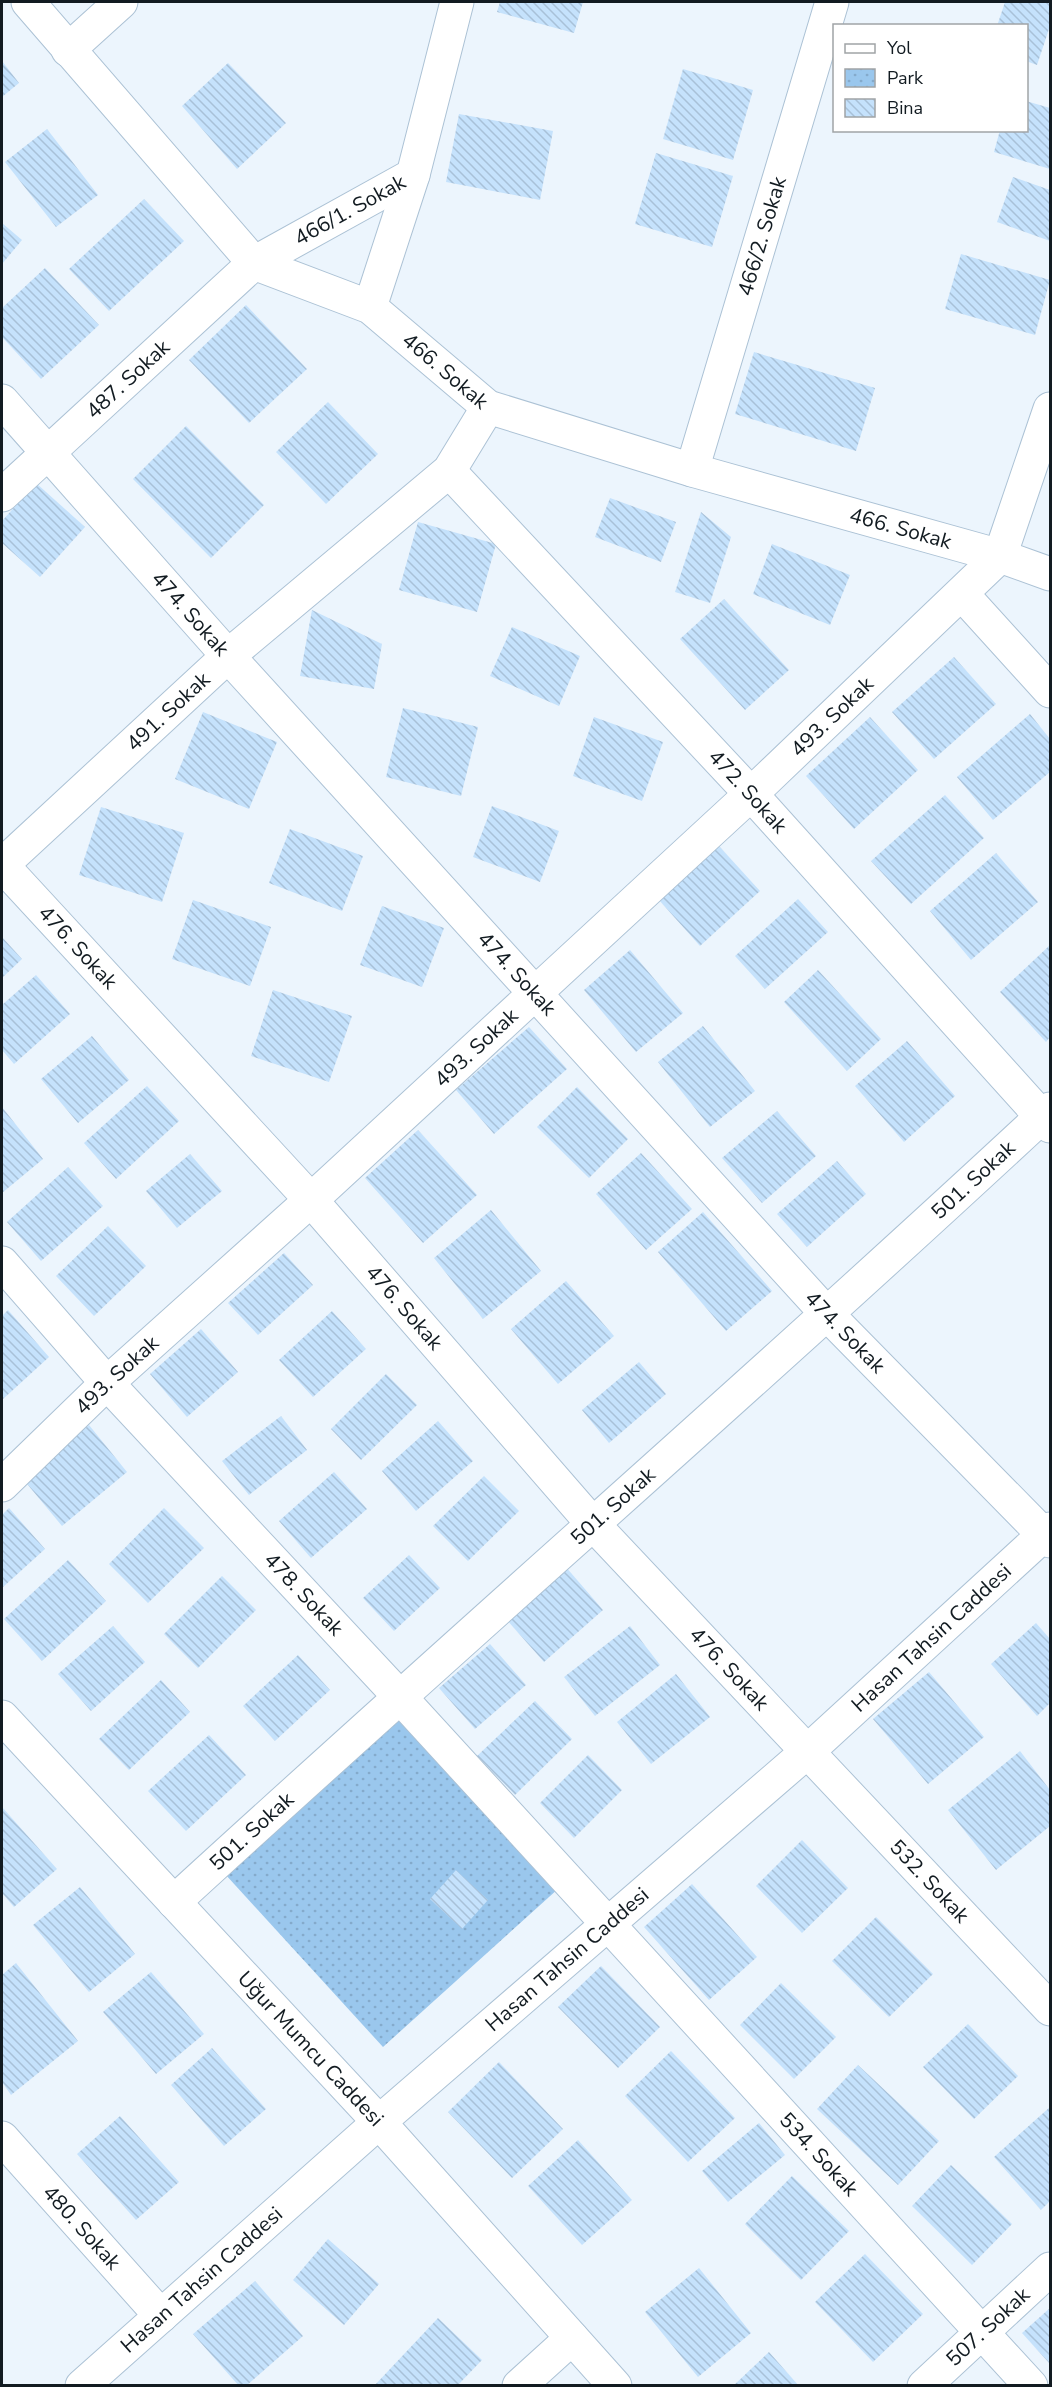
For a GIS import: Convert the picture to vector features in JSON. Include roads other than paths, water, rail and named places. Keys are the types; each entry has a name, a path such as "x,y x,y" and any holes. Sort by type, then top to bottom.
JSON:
{"street":[{"name":"466. Sokak","path":"28,2 254,263 370,307 488,407 692,470 1000,556 1050,574"},
{"path":"68,50 121,2"},
{"name":"466/1. Sokak","path":"254,263 413,175 457,2"},
{"name":"466/2. Sokak","path":"692,470 832,2"},
{"path":"370,307 413,175"},
{"name":"487. Sokak","path":"2,495 254,263"},
{"name":"474. Sokak","path":"2,401 228,656 827,1314 1049,1535"},
{"name":"491. Sokak","path":"2,865 228,656 449,471 488,407"},
{"path":"1000,556 1050,409"},
{"name":"472. Sokak","path":"449,471 751,794 1048,1117"},
{"name":"493. Sokak","path":"2,1485 107,1383 311,1200 534,991 751,794 1000,556"},
{"path":"962,594 1050,691"},
{"name":"476. Sokak","path":"2,865 311,1200 592,1523 808,1751"},
{"name":"501. Sokak","path":"174,1902 399,1696 1048,1117"},
{"name":"478. Sokak","path":"2,1263 107,1383 399,1696 607,1924"},
{"name":"Hasan Tahsin Caddesi","path":"82,2385 379,2122 808,1751 1049,1535"},
{"name":"Uğur Mumcu Caddesi","path":"2,1717 379,2122 615,2385"},
{"name":"532. Sokak","path":"808,1751 1050,2009"},
{"name":"534. Sokak","path":"607,1924 1031,2385"},
{"name":"480. Sokak","path":"2,2138 161,2316"},
{"name":"507. Sokak","path":"924,2385 1050,2269"},
{"path":"519,2385 572,2338"}]}
